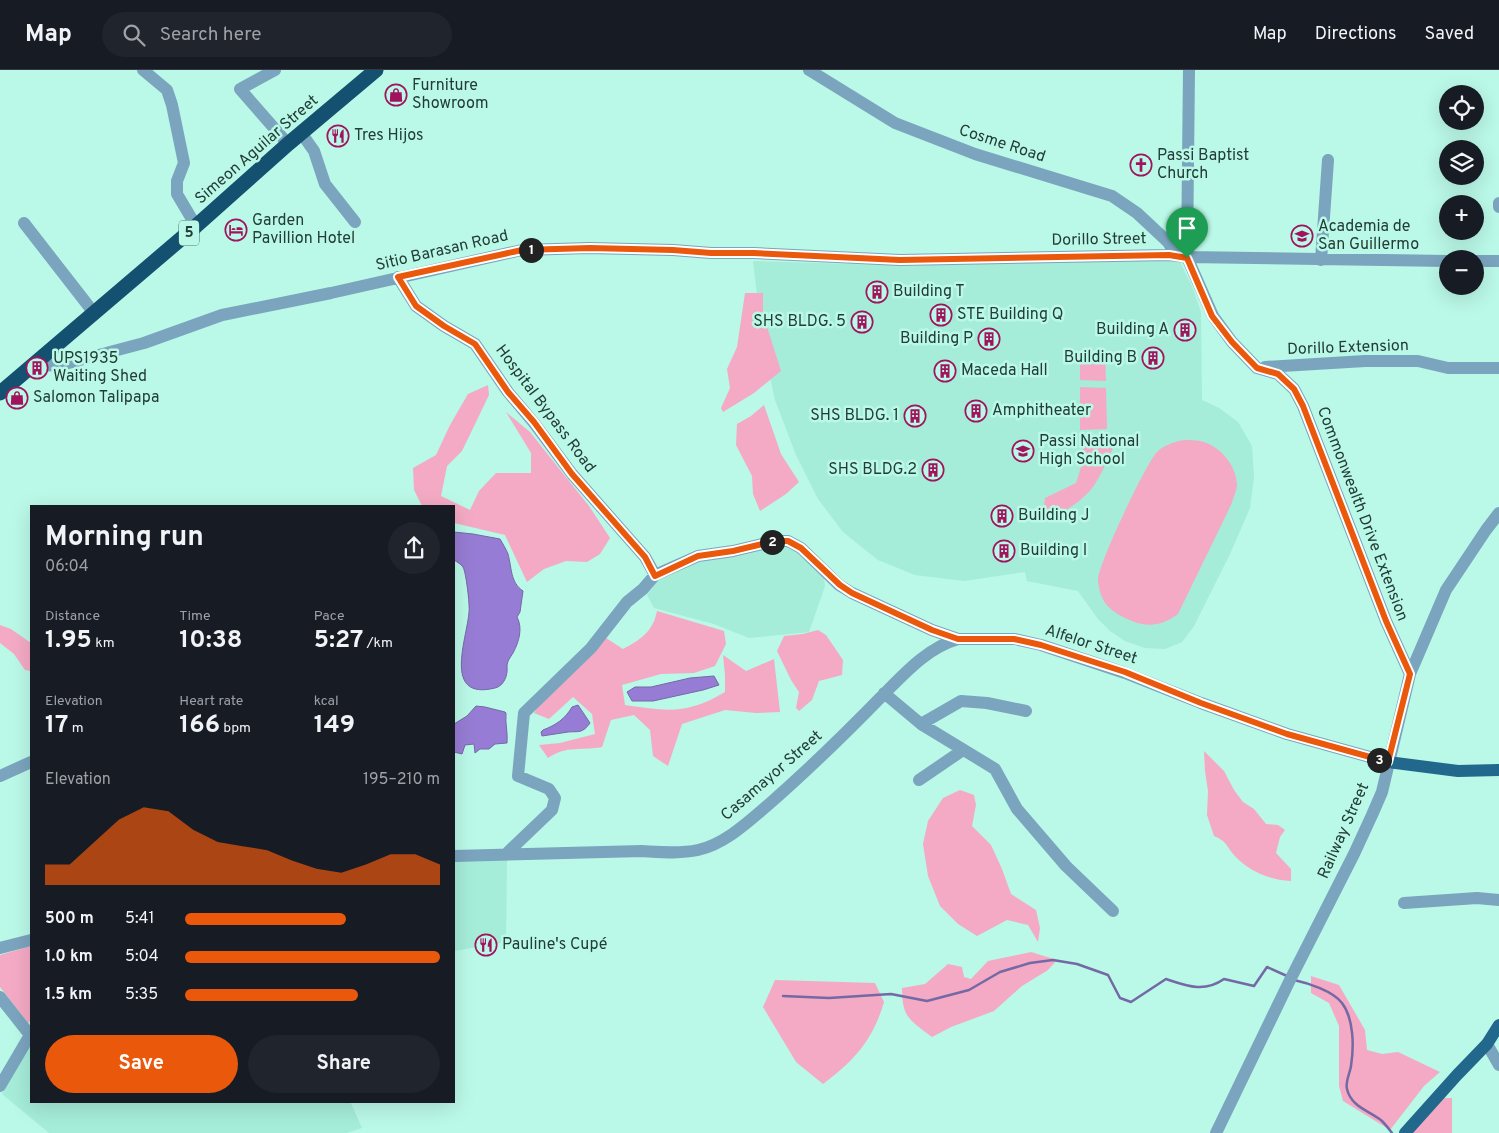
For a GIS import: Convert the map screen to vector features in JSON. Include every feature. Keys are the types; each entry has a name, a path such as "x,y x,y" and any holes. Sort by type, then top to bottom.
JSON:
{"highway":[{"name":"Simeon Aguilar Street","path":"0,393 376,70"}],"main road":[{"path":"1388,762 1458,771 1499,770"},
{"path":"1406,1133 1487,1044 1499,1025"}],"street":[{"path":"143,70 167,90 184,163 177,181 177,194 196,226"},
{"path":"275,70 240,89 288,144"},
{"name":"Cosme Road","path":"809,70 896,123 975,154 1112,196 1143,219 1181,256"},
{"path":"1181,256 1189,70"},
{"path":"302,134 314,151 325,184 355,222"},
{"path":"1321,260 1328,160"},
{"path":"24,222 94,313"},
{"name":"Sitio Barasan Road","path":"32,366 61,365 144,343 222,315 332,293 522,250 590,248 900,260"},
{"name":"Dorillo Street","path":"900,260 1181,256 1439,261"},
{"name":"Commonwealth Drive Extension","path":"1181,256 1212,316 1232,342 1257,368 1278,374 1294,389 1303,406 1386,621 1410,674"},
{"path":"1484,261 1499,261"},
{"name":"Hospital Bypass Road","path":"398,277 416,306 444,326 475,344 508,392 534,422 572,474 645,557 655,576"},
{"name":"Dorillo Extension","path":"1257,368 1365,361 1418,361 1448,368 1499,368"},
{"name":"Railway Street","path":"1216,1133 1288,982 1354,854 1382,792 1410,674 1446,590 1499,512"},
{"name":"Alfelor Street","path":"506,854 552,810 555,798 549,789 518,776 524,713 591,648 627,602 655,576 698,556 733,551 775,541 788,541 801,548 840,585 852,593 932,630 958,639 1014,639 1041,645 1125,672 1201,703 1287,734 1388,762"},
{"name":"Casamayor Street","path":"455,856 642,851 670,853 699,850 722,840 746,823 800,777 898,679 929,652 944,643 958,639"},
{"path":"884,694 921,724 995,769 1017,809 1066,866 1112,911"},
{"path":"921,724 961,701 987,703 1026,711"},
{"path":"919,780 963,750"},
{"path":"0,776 30,762"},
{"path":"1404,903 1477,898 1499,900"},
{"path":"0,948 30,940"},
{"path":"0,997 30,1035 0,1086"},
{"path":"1487,1044 1499,1065"}],"shaded area":[{"name":"Passi National High School","path":"1179,260 1192,286 1201,312 1202,400 1219,408 1238,422 1252,446 1254,477 1250,508 1230,554 1194,626 1182,642 1165,649 1145,648 1125,641 1110,631 1098,619 1078,591 1027,581 1025,572 964,581 915,575 878,560 843,532 818,499 796,455 775,400 763,346 753,261 913,266 976,262"},
{"path":"745,293 763,293 763,314 781,371 754,393 723,412 721,408 730,388 727,369 737,347"},
{"path":"1105,355 1106,381 1080,380 1080,356"},
{"path":"488,385 489,395 462,451 447,466 441,496 470,510 479,491 496,473 531,473 531,453 506,412 530,432 589,506 610,538 600,554 587,562 566,561 544,569 527,582 505,535 455,523 455,505 422,505 414,490 413,468 436,455 450,425 468,394"},
{"path":"1080,387 1106,388 1107,429 1080,430"},
{"path":"764,405 781,454 799,482 786,494 760,511 753,494 752,476 736,445 737,424 751,416"},
{"path":"1184,440 1207,443 1220,452 1231,464 1237,488 1231,505 1178,614 1161,623 1150,625 1138,623 1118,614 1104,601 1099,588 1100,571 1123,515 1151,460 1163,447"},
{"path":"1084,442 1113,448 1100,475 1091,490 1079,501 1065,511 1043,518 1045,498 1076,483 1082,464"},
{"path":"455,532 500,539 508,554 514,579 523,591 520,612 517,617 520,626 518,640 508,661 505,680 495,688 479,690 468,685 463,677 461,665 462,651 469,603 464,570 455,561"},
{"path":"789,545 823,573 825,586 809,632 749,638 714,624 654,608 647,595 659,579 704,559"},
{"path":"657,611 724,631 726,644 715,666 694,673 661,674 622,685 625,705 665,710 688,708 712,699 725,692 723,655 746,671 774,659 780,712 756,713 725,710 682,724 668,766 653,756 650,730 634,715 611,720 602,747 562,751 548,758 539,745 560,743 595,734 592,714 573,697 549,719 534,713 551,687 606,638 623,649 640,639 649,630"},
{"path":"0,625 11,629 30,642 30,671 25,670 14,654 0,643"},
{"path":"818,630 826,635 843,660 842,675 819,681 812,700 799,711 796,708 799,692 777,651 784,636"},
{"path":"714,676 719,685 653,701 632,701 627,692 635,687 651,687 690,678"},
{"path":"578,705 590,723 585,729 542,736 541,732 543,730 560,721 572,707"},
{"path":"476,706 505,712 507,743 495,744 489,749 480,749 475,753 474,744 465,745 462,754 455,752 455,723 467,716"},
{"path":"1204,751 1224,771 1243,802 1254,809 1266,824 1278,825 1285,830 1280,837 1276,853 1291,869 1291,881 1275,879 1252,870 1239,860 1223,842 1214,836 1207,815 1208,791"},
{"path":"960,790 974,795 976,805 972,826 991,845 1011,894 1036,910 1040,928 1038,942 1028,925 1007,920 977,936 958,924 940,906 928,876 923,844 928,821 943,798"},
{"path":"507,860 506,942 455,951 455,861"},
{"path":"30,946 30,1021 28,1023 0,987 0,955"},
{"path":"1031,952 1057,960 1048,970 1022,986 994,1011 951,1027 932,1037 913,1022 906,1012 902,998 902,988 925,984 948,964 962,967 964,977 971,979 988,961"},
{"path":"1311,976 1339,985 1365,1030 1367,1050 1382,1054 1398,1052 1440,1072 1424,1086 1390,1130 1343,1101 1339,1086 1339,1026 1329,1003 1311,993"},
{"path":"775,980 875,983 884,1002 874,1028 861,1049 844,1067 823,1084 796,1062 763,1007"},
{"path":"30,1043 30,1103 351,1103 362,1128 347,1133 49,1133 2,1094"},
{"path":"1444,1098 1452,1098 1452,1133 1411,1133"}],"waterway":[{"path":"783,996 829,998 891,994 927,1001 969,990 1000,972 1030,963 1053,960 1077,964 1108,975 1120,998 1131,1002 1166,979 1195,987 1209,986 1224,979 1254,986 1267,967 1287,976"},
{"path":"1294,980 1327,991 1342,1003 1349,1017 1353,1042 1347,1083 1349,1095 1357,1104 1382,1121 1392,1133"}],"place":[{"name":"Furniture Showroom","path":"396,95"},
{"name":"Tres Hijos","path":"338,136"},
{"name":"Passi Baptist Church","path":"1141,165"},
{"name":"Garden Pavillion Hotel","path":"236,230"},
{"name":"Academia de San Guillermo","path":"1302,236"},
{"name":"Building T","path":"877,292"},
{"name":"STE Building Q","path":"941,315"},
{"name":"SHS BLDG. 5","path":"862,322"},
{"name":"Building A","path":"1185,330"},
{"name":"Building P","path":"989,339"},
{"name":"Building B","path":"1153,358"},
{"name":"UPS1935 Waiting Shed","path":"37,368"},
{"name":"Maceda Hall","path":"945,371"},
{"name":"Salomon Talipapa","path":"17,398"},
{"name":"Amphitheater","path":"976,411"},
{"name":"SHS BLDG. 1","path":"915,416"},
{"name":"Passi National High School","path":"1023,451"},
{"name":"SHS BLDG.2","path":"933,470"},
{"name":"Building J","path":"1002,516"},
{"name":"Building I","path":"1004,551"},
{"name":"Pauline's Cupé","path":"486,945"}],"route":[{"path":"590,248 900,260 1169,255 1187,258 1212,316 1232,342 1257,368 1278,374 1294,389 1303,406 1386,621 1410,674 1388,762 1287,734 1201,703 1125,672 1041,645 1014,639 958,639 932,630 852,593 840,585 801,548 788,541 775,541 733,551 698,556 655,576 645,557 572,474 534,422 508,392 475,344 444,326 416,306 398,277 522,250 590,248"}]}
